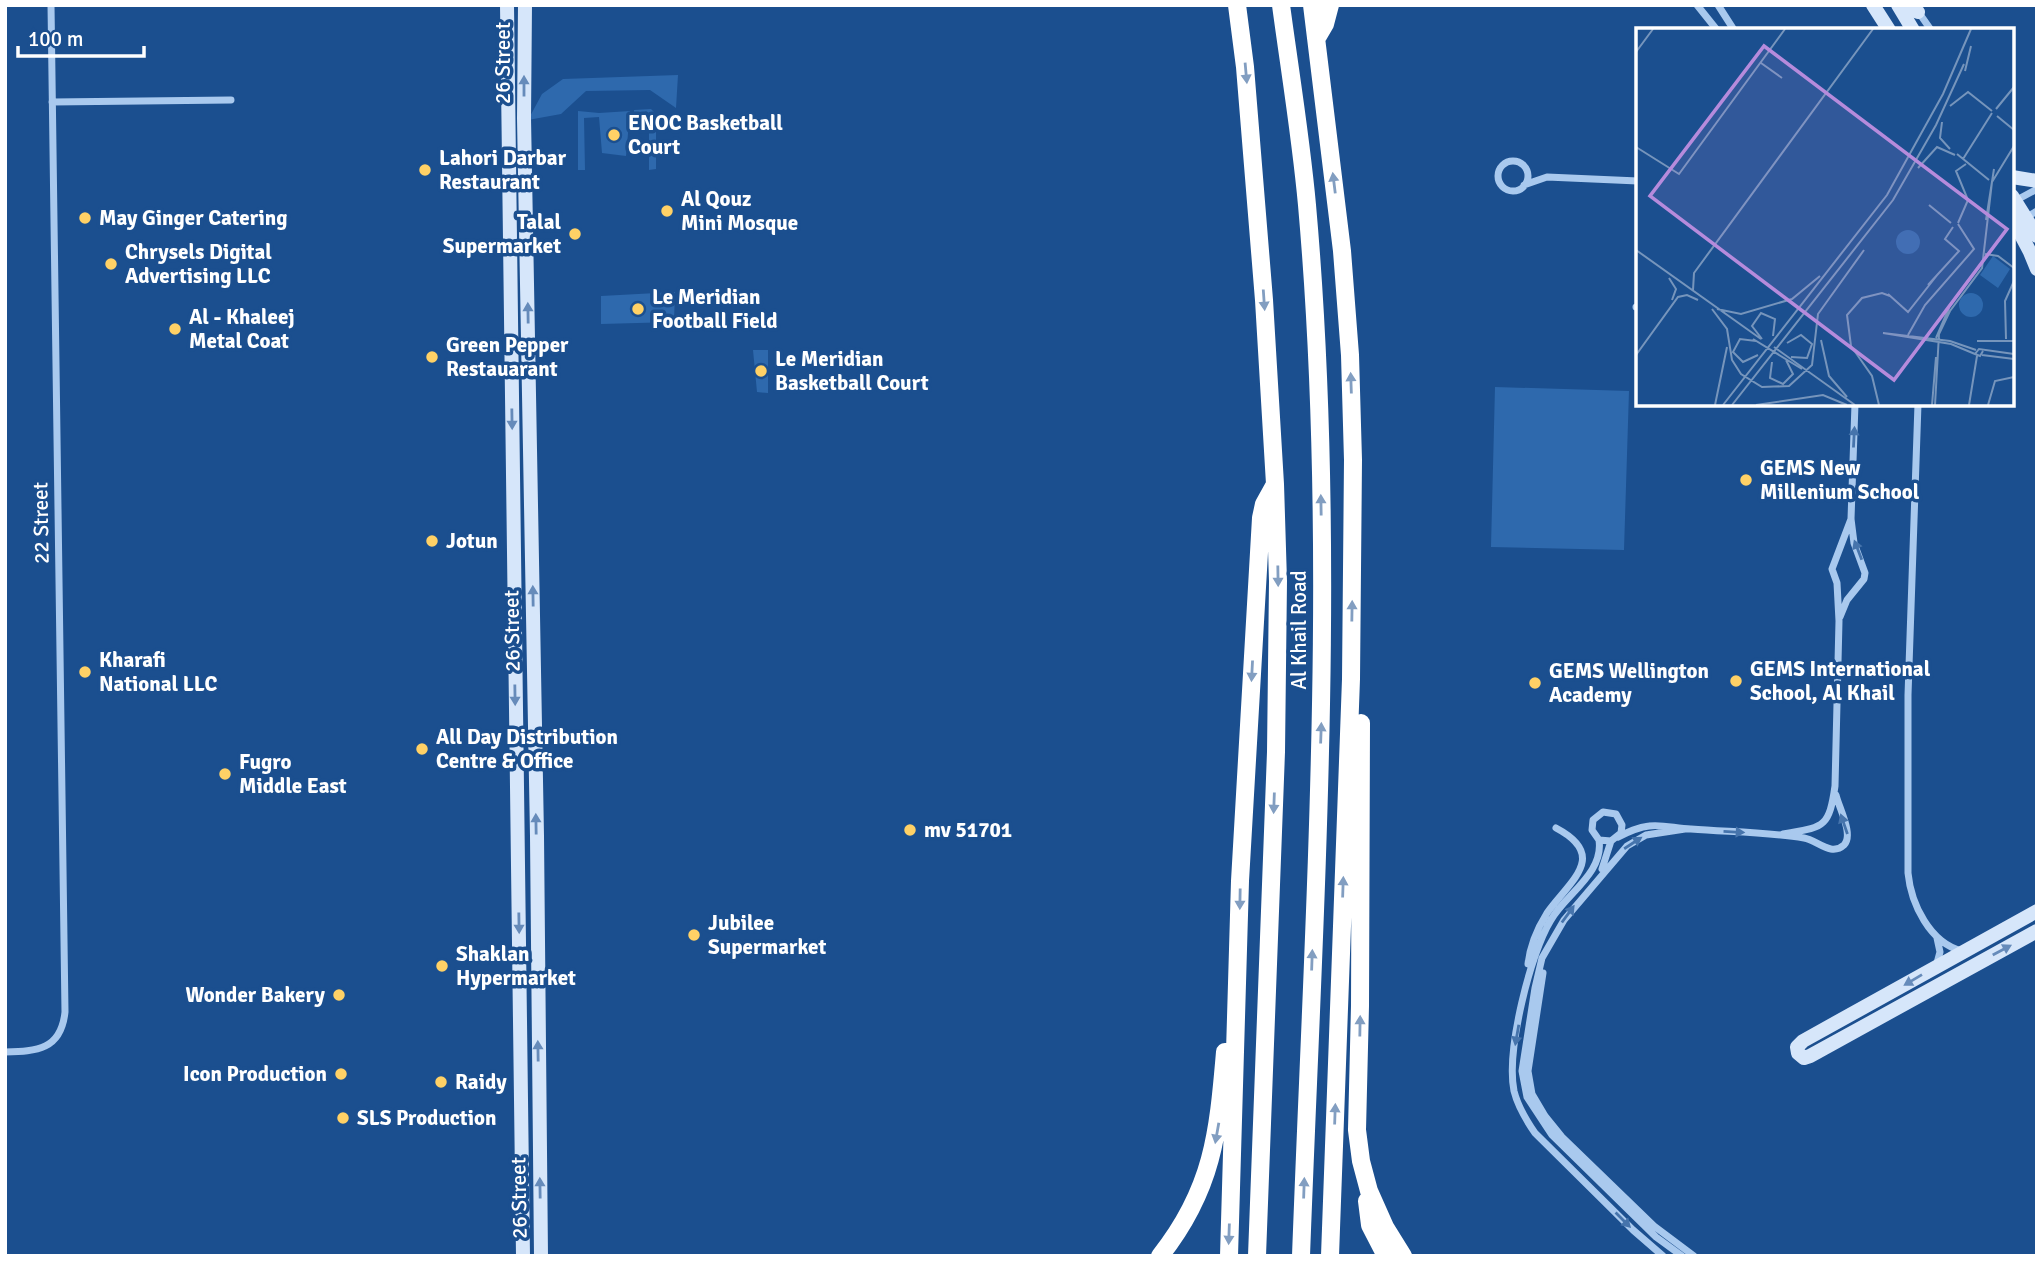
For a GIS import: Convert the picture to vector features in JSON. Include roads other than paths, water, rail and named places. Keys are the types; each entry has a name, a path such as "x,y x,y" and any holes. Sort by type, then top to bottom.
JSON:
{"highway":[{"name":"Al Khail Road","path":"1237,5 1258,216 1275,484 1278,618 1276,751 1257,1256"},
{"name":"Al Khail Road","path":"1281,5 1307,204 1317,369 1322,535 1321,721 1301,1256"},
{"path":"1312,5 1318,36 1342,251 1350,355 1353,460 1351,679 1330,1256"},
{"path":"1318,36 1330,5"},
{"path":"1228,1256 1241,868 1261,518 1267,497 1275,484"},
{"path":"1351,679 1359,694 1361,712 1357,1130 1369,1191 1389,1234 1403,1256"},
{"path":"1160,1256 1186,1219 1198,1196 1214,1147 1219,1122 1230,992 1239,970"},
{"path":"1369,1191 1367,1215 1386,1256"}],"street":[{"name":"22 Street","path":"5,1052 36,1050 56,1038 65,1012 51,5"},
{"name":"26 Street","path":"508,5 523,1256"},
{"path":"1697,5 1715,28"},
{"path":"1718,5 1733,28"},
{"path":"1873,5 1888,28"},
{"path":"1898,5 1912,28"},
{"path":"1904,5 1916,9 1930,28"},
{"name":"26 Street","path":"523,7 541,1256"},
{"path":"52,102 231,100"},
{"path":"1548,177 1514,161 1506,162 1498,174 1501,185 1507,190 1518,190 1524,185 1548,177 1636,181"},
{"path":"1524,166 1527,176 1524,185"},
{"path":"2014,177 2037,181"},
{"path":"2014,200 2037,189"},
{"path":"2022,217 2037,236"},
{"path":"2022,217 2037,270"},
{"path":"1839,621 1847,600 1864,579 1865,573 1854,543 1851,519 1855,406"},
{"path":"1918,406 1907,708 1908,873 1915,903 1937,937 1948,946 1962,951"},
{"path":"1783,834 1824,824 1830,812 1835,786 1839,621 1837,583 1832,569 1851,519"},
{"path":"515,651 523,656 534,655"},
{"path":"1599,840 1615,839 1637,828 1653,825 1783,834 1810,839 1831,850 1845,844 1848,829 1841,816 1835,786"},
{"path":"1595,881 1622,829 1616,814 1603,812 1596,817 1592,825 1599,840 1599,855 1593,868 1552,918 1530,968 1512,1073 1518,1105 1535,1133 1663,1256"},
{"path":"1530,968 1528,963 1536,933 1547,914 1577,877 1583,863 1578,842 1556,828"},
{"path":"1682,1256 1656,1237 1558,1141 1527,1097 1522,1080 1542,958 1564,920 1619,854 1636,840 1657,832 1685,829"},
{"path":"2037,911 1800,1043 1797,1047 1798,1053 1804,1058 1810,1056 2037,931"},
{"path":"1936,966 1940,951 1937,937"},
{"path":"1547,951 1528,1070 1532,1094 1562,1137 1654,1226 1694,1256"}],"place":[{"name":"ENOC Basketball Court","path":"614,135"},
{"name":"Lahori Darbar Restaurant","path":"425,170"},
{"name":"Al Qouz Mini Mosque","path":"667,211"},
{"name":"May Ginger Catering","path":"85,218"},
{"name":"Talal Supermarket","path":"575,234"},
{"name":"Chrysels Digital Advertising LLC","path":"111,264"},
{"name":"Le Meridian Football Field","path":"638,309"},
{"name":"Al - Khaleej Metal Coat","path":"175,329"},
{"name":"Green Pepper Restauarant","path":"432,357"},
{"name":"Le Meridian Basketball Court","path":"761,371"},
{"name":"GEMS New Millenium School","path":"1746,480"},
{"name":"Jotun","path":"432,541"},
{"name":"Kharafi National LLC","path":"85,672"},
{"name":"GEMS International School, Al Khail","path":"1736,681"},
{"name":"GEMS Wellington Academy","path":"1535,683"},
{"name":"All Day Distribution Centre & Office","path":"422,749"},
{"name":"Fugro Middle East","path":"225,774"},
{"name":"mv 51701","path":"910,830"},
{"name":"Jubilee Supermarket","path":"694,935"},
{"name":"Shaklan Hypermarket","path":"442,966"},
{"name":"Wonder Bakery","path":"339,995"},
{"name":"Icon Production","path":"341,1074"},
{"name":"Raidy","path":"441,1082"},
{"name":"SLS Production","path":"343,1118"}]}
